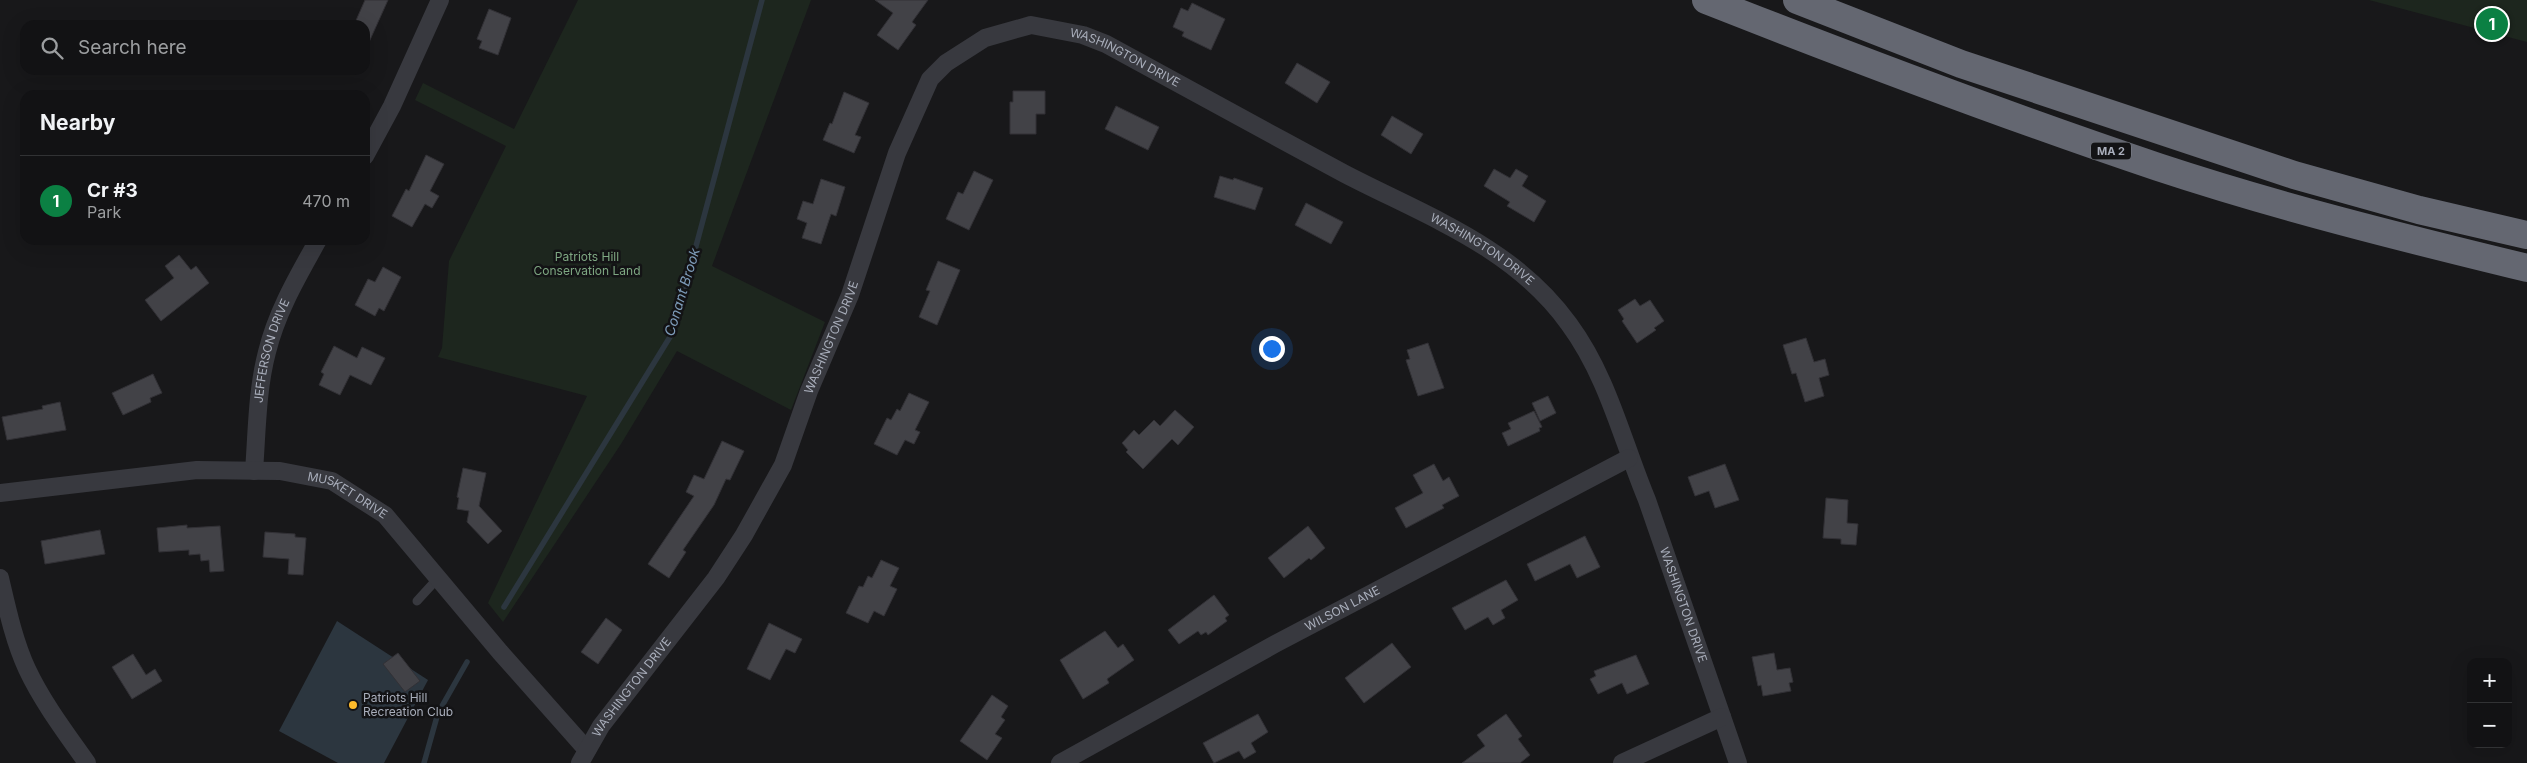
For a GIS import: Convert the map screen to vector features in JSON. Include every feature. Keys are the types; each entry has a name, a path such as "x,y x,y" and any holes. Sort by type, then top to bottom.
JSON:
{"highway":[{"name":"MA 2","path":"1706,0 1899,76 2160,168 2393,234 2527,268"},
{"path":"1797,0 1961,64 2294,175 2419,210 2527,234"}],"street":[{"path":"370,147 392,106 440,0"},
{"name":"WASHINGTON DRIVE","path":"584,756 601,726 716,578 744,535 783,465 810,391 850,295 897,153 930,79 946,63 985,38 1010,29 1031,25 1083,35 1106,44 1346,174 1474,239 1520,270 1554,304 1585,347 1617,414 1629,458 1647,500 1738,763"},
{"name":"JEFFERSON DRIVE","path":"254,471 258,406 267,352 288,291 315,245"},
{"name":"WILSON LANE","path":"1060,763 1266,648 1629,458"},
{"name":"MUSKET DRIVE","path":"0,493 197,470 280,471 332,481 385,516 584,756"},
{"path":"0,578 10,620 26,667 38,690 87,763"},
{"path":"1622,763 1722,717"}],"lane":[{"path":"417,601 438,578"}],"green space":[{"name":"Patriots Hill Conservation Land","path":"578,0 811,0 712,266 825,322 791,410 677,351 621,444 503,622 488,603 587,396 438,357 442,348 449,261 506,146 415,100 423,83 514,129"},
{"path":"2369,0 2527,0 2527,42"}],"shaded area":[{"name":"Patriots Hill Recreation Club","path":"337,621 428,680 384,763 338,763 279,731"}],"building":[{"path":"365,0 388,0 370,40 370,20 356,20"},
{"path":"875,0 928,0 912,22 916,25 898,50 877,35 893,13"},
{"path":"1192,3 1225,19 1211,50 1182,36 1184,32 1173,27 1181,8 1188,11"},
{"path":"489,9 511,18 498,55 479,48 482,41 477,39"},
{"path":"1297,63 1330,82 1317,103 1285,83"},
{"path":"1013,91 1045,91 1045,114 1036,114 1036,134 1010,134 1010,102 1013,102"},
{"path":"844,92 869,103 855,135 861,137 854,153 823,140 830,123 832,124"},
{"path":"1116,106 1159,127 1148,150 1105,129"},
{"path":"1392,116 1423,134 1411,154 1381,135"},
{"path":"426,155 444,164 430,191 439,196 432,208 425,204 412,227 392,216 406,189 409,191"},
{"path":"1494,169 1510,178 1516,169 1528,176 1522,186 1546,201 1534,222 1507,206 1510,202 1484,186"},
{"path":"974,171 993,180 969,230 946,219 958,192 963,194"},
{"path":"1220,176 1233,180 1234,178 1263,188 1255,210 1214,197"},
{"path":"821,179 845,187 836,216 831,214 821,244 802,238 807,223 797,219 803,201 813,204"},
{"path":"1306,203 1343,222 1331,244 1295,225"},
{"path":"179,255 191,270 196,266 209,283 161,321 145,300 174,278 165,266"},
{"path":"938,261 960,270 937,325 919,317 930,291 926,290"},
{"path":"383,267 401,277 384,311 379,308 375,316 355,305 368,279 375,282"},
{"path":"1635,299 1640,306 1650,300 1664,321 1654,328 1656,330 1637,343 1622,321 1624,319 1618,310"},
{"path":"1806,338 1814,362 1825,359 1829,375 1819,378 1824,396 1805,402 1796,373 1792,374 1783,345"},
{"path":"1428,343 1444,388 1418,396 1406,360 1410,359 1407,350"},
{"path":"334,346 357,358 362,347 385,358 371,385 350,375 340,395 319,385 324,374 321,372"},
{"path":"153,374 162,393 150,398 151,402 123,415 112,393"},
{"path":"909,393 929,402 915,430 920,432 914,444 905,440 897,455 874,444 887,418 891,420 897,409 900,411"},
{"path":"1548,396 1556,413 1540,421 1532,403"},
{"path":"60,402 66,430 7,440 2,417 43,409 42,406"},
{"path":"1175,410 1194,427 1178,445 1172,439 1143,469 1126,452 1128,450 1122,443 1134,430 1139,435 1154,420 1160,426"},
{"path":"1534,411 1542,427 1539,428 1540,431 1508,446 1502,433 1511,429 1508,423"},
{"path":"722,441 744,451 730,480 726,479 714,505 683,550 686,552 669,578 648,564 694,496 686,492 694,475 704,479"},
{"path":"1434,464 1443,481 1449,477 1459,496 1442,505 1444,508 1406,528 1395,508 1423,493 1413,475"},
{"path":"1725,464 1739,500 1715,508 1709,491 1695,496 1688,477"},
{"path":"463,468 486,473 479,506 502,531 488,544 467,522 469,511 457,509 459,498 457,497"},
{"path":"1826,498 1848,500 1847,523 1858,524 1856,545 1841,544 1841,539 1823,538"},
{"path":"187,525 187,528 220,526 224,571 210,572 209,560 201,561 200,554 189,555 189,550 159,552 157,528"},
{"path":"1308,526 1325,548 1284,578 1268,558"},
{"path":"100,530 105,554 45,564 41,541"},
{"path":"265,532 295,534 295,537 306,538 303,575 288,574 289,559 263,557"},
{"path":"1585,536 1600,567 1577,578 1570,564 1535,581 1527,564"},
{"path":"881,560 899,568 890,586 897,589 884,616 874,611 868,623 846,613 859,586 863,587 868,576 872,578"},
{"path":"1506,580 1518,600 1501,610 1505,618 1493,625 1488,617 1465,630 1452,608"},
{"path":"1214,595 1229,615 1225,618 1227,621 1208,635 1206,632 1201,635 1198,631 1179,644 1168,630"},
{"path":"606,618 622,630 598,664 581,652"},
{"path":"769,623 802,639 795,653 786,649 770,680 747,669"},
{"path":"1105,631 1118,648 1123,644 1134,660 1107,679 1109,683 1083,699 1060,660"},
{"path":"1392,643 1411,667 1364,703 1345,678"},
{"path":"398,653 420,681 405,692 383,664"},
{"path":"1774,653 1777,670 1790,668 1793,682 1789,683 1791,691 1763,696 1761,685 1758,686 1752,657"},
{"path":"133,654 146,675 155,669 162,681 132,699 112,667"},
{"path":"1636,655 1649,684 1627,694 1622,683 1598,694 1590,679 1596,676 1594,671"},
{"path":"992,695 1008,706 1001,717 1005,720 995,734 1002,738 987,760 960,741"},
{"path":"1258,714 1268,732 1251,743 1256,752 1244,759 1239,751 1214,763 1203,743"},
{"path":"1506,714 1522,736 1518,739 1530,755 1520,763 1462,763 1485,746 1477,735"}],"waterway":[{"name":"Conant Brook","path":"504,607 673,332 762,0"},
{"name":"Conant Brook","path":"424,763 438,713 467,662"}],"place":[{"name":"Cr #3","path":"2492,24"},
{"name":"Patriots Hill Recreation Club","path":"353,705"}]}
